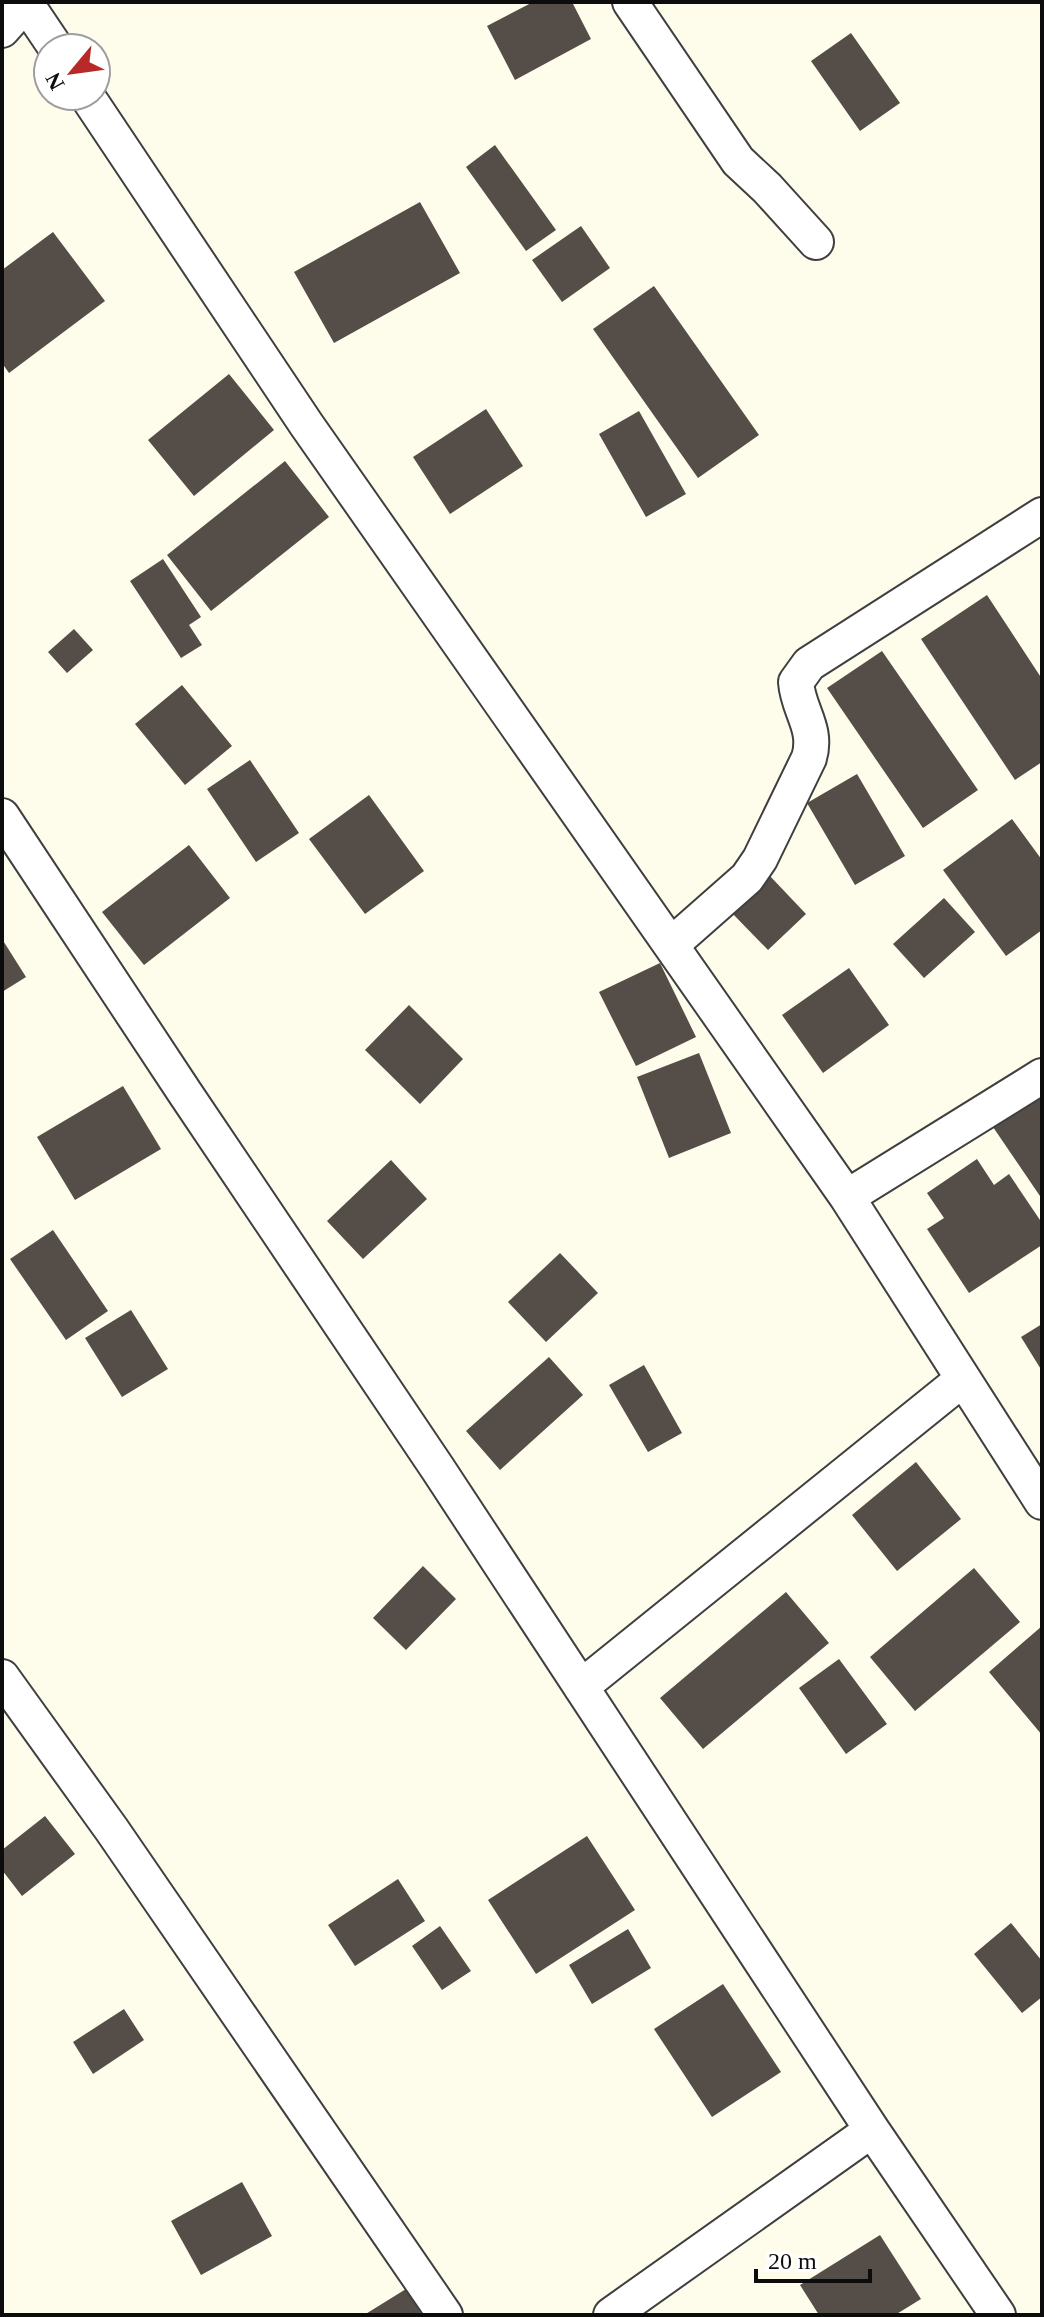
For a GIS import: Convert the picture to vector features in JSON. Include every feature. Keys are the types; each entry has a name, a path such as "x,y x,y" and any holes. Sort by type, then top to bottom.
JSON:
{"street":[{"path":"630,2 738,161 816,242"},
{"path":"2,30 26,3 45,32"},
{"path":"98,112 306,424 847,1197 1042,1502"},
{"path":"671,945 747,878 760,859 813,746 812,731 797,697 796,682 809,664 1042,515"},
{"path":"2,816 438,1469 872,2130 998,2315"},
{"path":"847,1197 1042,1076"},
{"path":"581,1687 963,1379"},
{"path":"2,1677 112,1830 445,2315"},
{"path":"611,2315 872,2130"}],"building":[{"path":"533,2 572,2 591,39 515,80 487,26"},
{"path":"851,33 900,103 860,131 811,61"},
{"path":"495,145 556,230 526,251 466,167"},
{"path":"420,202 460,273 334,343 294,272"},
{"path":"581,226 610,268 562,302 532,260"},
{"path":"53,232 105,301 9,373 2,363 2,270"},
{"path":"654,286 759,435 698,478 593,329"},
{"path":"229,374 274,430 194,496 148,440"},
{"path":"486,409 523,466 450,514 413,457"},
{"path":"639,411 686,494 646,517 599,434"},
{"path":"285,461 329,517 211,611 167,555"},
{"path":"163,559 201,617 189,625 202,645 181,658 130,581"},
{"path":"987,595 1042,679 1042,762 1015,780 921,639"},
{"path":"74,629 93,650 67,673 48,652"},
{"path":"882,651 978,790 923,828 827,688"},
{"path":"182,685 232,746 185,785 135,724"},
{"path":"250,760 299,833 256,862 207,789"},
{"path":"857,774 905,856 855,885 807,803"},
{"path":"369,795 424,871 365,914 309,839"},
{"path":"1012,819 1042,860 1042,930 1006,956 943,870"},
{"path":"189,845 230,898 144,965 102,912"},
{"path":"769,875 806,914 768,950 731,912"},
{"path":"944,898 975,932 924,978 893,944"},
{"path":"2,939 26,977 2,992"},
{"path":"660,963 696,1037 636,1066 599,992"},
{"path":"849,968 889,1025 823,1073 782,1015"},
{"path":"409,1005 463,1059 420,1104 365,1050"},
{"path":"699,1053 731,1133 669,1158 637,1077"},
{"path":"123,1086 161,1149 75,1200 37,1137"},
{"path":"1042,1094 1042,1199 993,1127"},
{"path":"977,1159 994,1185 1009,1174 1042,1223 1042,1245 969,1293 927,1229 944,1218 927,1193"},
{"path":"391,1160 427,1199 363,1259 327,1221"},
{"path":"53,1230 108,1311 66,1340 10,1259"},
{"path":"560,1253 598,1293 546,1342 508,1302"},
{"path":"131,1310 168,1369 122,1397 85,1338"},
{"path":"1042,1324 1042,1371 1021,1337"},
{"path":"549,1357 583,1395 500,1470 466,1431"},
{"path":"644,1365 682,1433 648,1452 609,1385"},
{"path":"916,1462 961,1519 897,1571 852,1515"},
{"path":"423,1566 456,1599 406,1650 373,1618"},
{"path":"974,1568 1020,1622 915,1711 870,1657"},
{"path":"786,1592 829,1643 703,1749 660,1698"},
{"path":"1042,1626 1042,1735 989,1672"},
{"path":"839,1659 887,1724 846,1754 799,1688"},
{"path":"45,1816 75,1854 22,1896 2,1870 2,1850"},
{"path":"587,1836 635,1910 536,1974 488,1900"},
{"path":"398,1879 425,1921 355,1966 328,1925"},
{"path":"1011,1923 1042,1961 1042,1997 1022,2013 974,1954"},
{"path":"440,1926 471,1971 442,1990 412,1946"},
{"path":"628,1929 651,1968 592,2004 569,1965"},
{"path":"723,1984 781,2072 712,2117 654,2029"},
{"path":"124,2009 144,2040 93,2074 73,2042"},
{"path":"242,2182 272,2236 201,2275 171,2221"},
{"path":"880,2235 921,2299 895,2315 819,2315 800,2285"},
{"path":"406,2289 422,2315 364,2315"}]}
